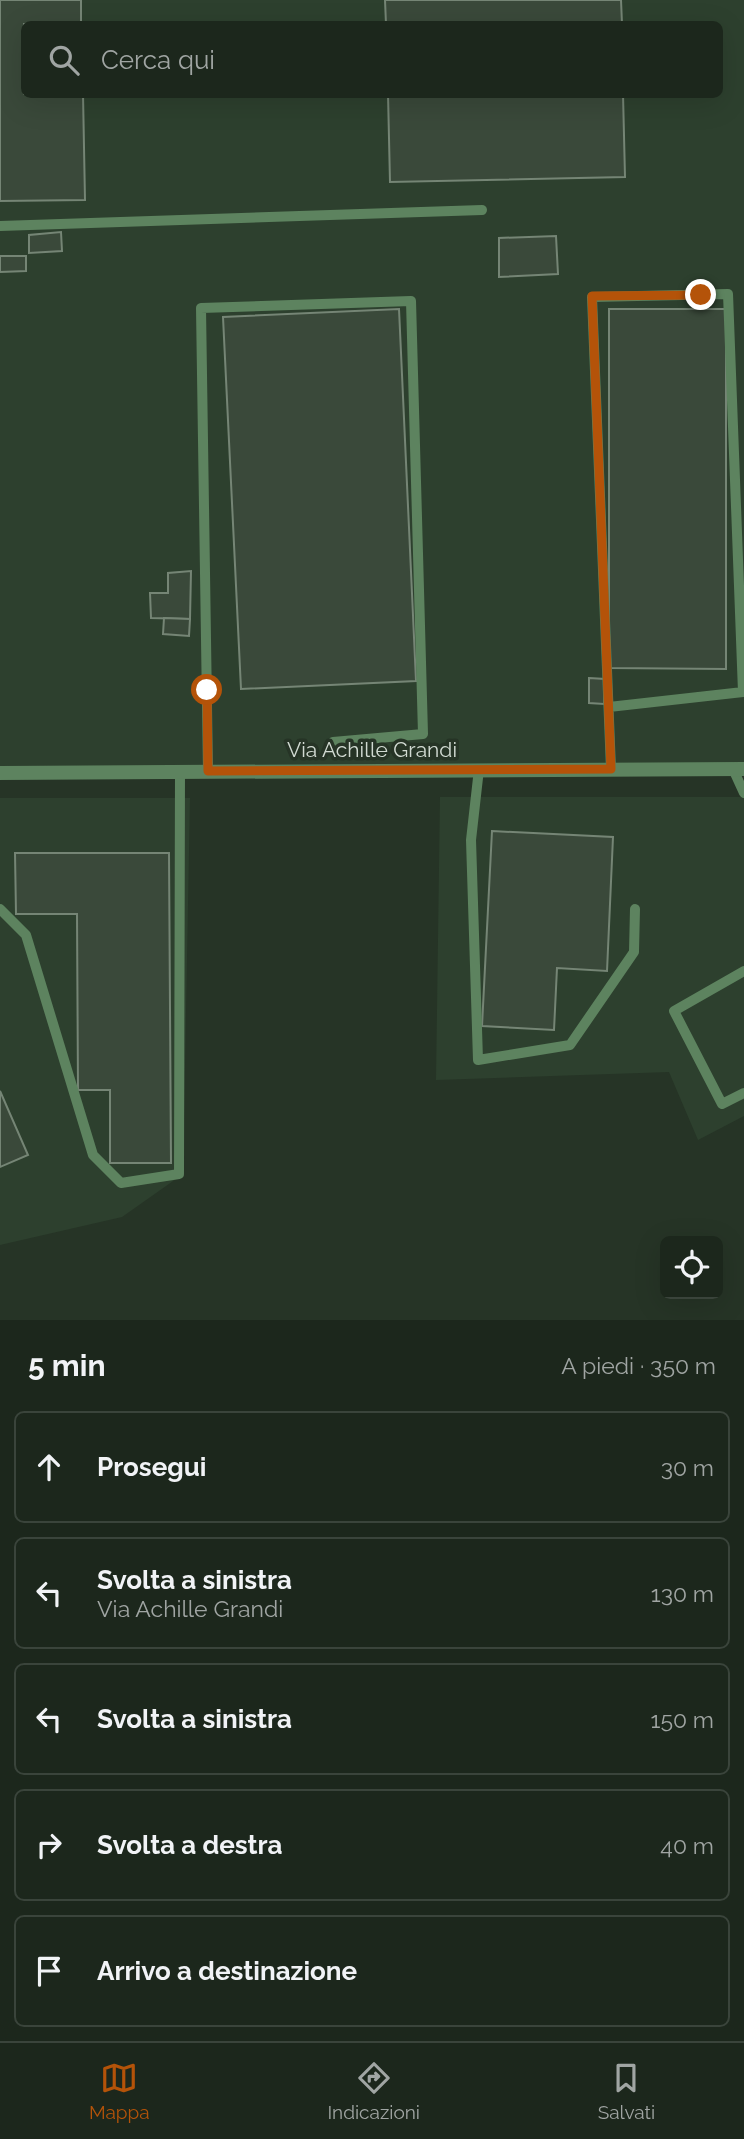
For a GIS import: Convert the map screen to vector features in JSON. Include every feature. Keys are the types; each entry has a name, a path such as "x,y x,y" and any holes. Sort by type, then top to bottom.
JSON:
{"street":[{"name":"Via Achille Grandi","path":"0,773 739,769"}],"lane":[{"path":"0,226 482,210"},
{"path":"609,707 743,692 728,294 592,296 611,769"},
{"path":"208,771 201,308 411,301 423,734 333,742"},
{"path":"478,769 471,840 478,1060 570,1045 634,952 635,909"},
{"path":"739,769 744,793"},
{"path":"0,909 26,935 93,1154 121,1183 179,1174 180,771"},
{"path":"744,971 674,1011 722,1104 744,1093"}],"shaded area":[{"path":"0,0 744,0 744,766 0,767"},
{"path":"440,797 744,797 744,1116 698,1140 669,1072 436,1080"},
{"path":"0,798 190,798 183,1174 122,1217 0,1245"}],"building":[{"path":"0,0 81,0 81,21 21,21 21,98 83,98 85,200 0,201"},
{"path":"385,0 621,0 622,21 386,21"},
{"path":"388,98 623,98 625,177 390,182"},
{"path":"61,232 62,251 29,253 29,235"},
{"path":"556,236 558,274 499,277 499,238"},
{"path":"0,256 26,256 26,271 0,272"},
{"path":"399,309 416,681 241,689 223,317"},
{"path":"609,309 726,309 726,669 609,668"},
{"path":"191,571 190,619 151,618 150,593 168,593 168,573"},
{"path":"164,618 190,619 189,636 163,634"},
{"path":"589,678 605,679 604,704 589,703"},
{"path":"492,831 613,837 607,971 557,968 554,1030 482,1026"},
{"path":"15,853 169,853 171,1163 110,1163 110,1090 78,1090 77,914 16,914"},
{"path":"0,1091 28,1155 0,1167"}],"route":[{"path":"207,690 208,771 611,769 592,296 701,295"}]}
